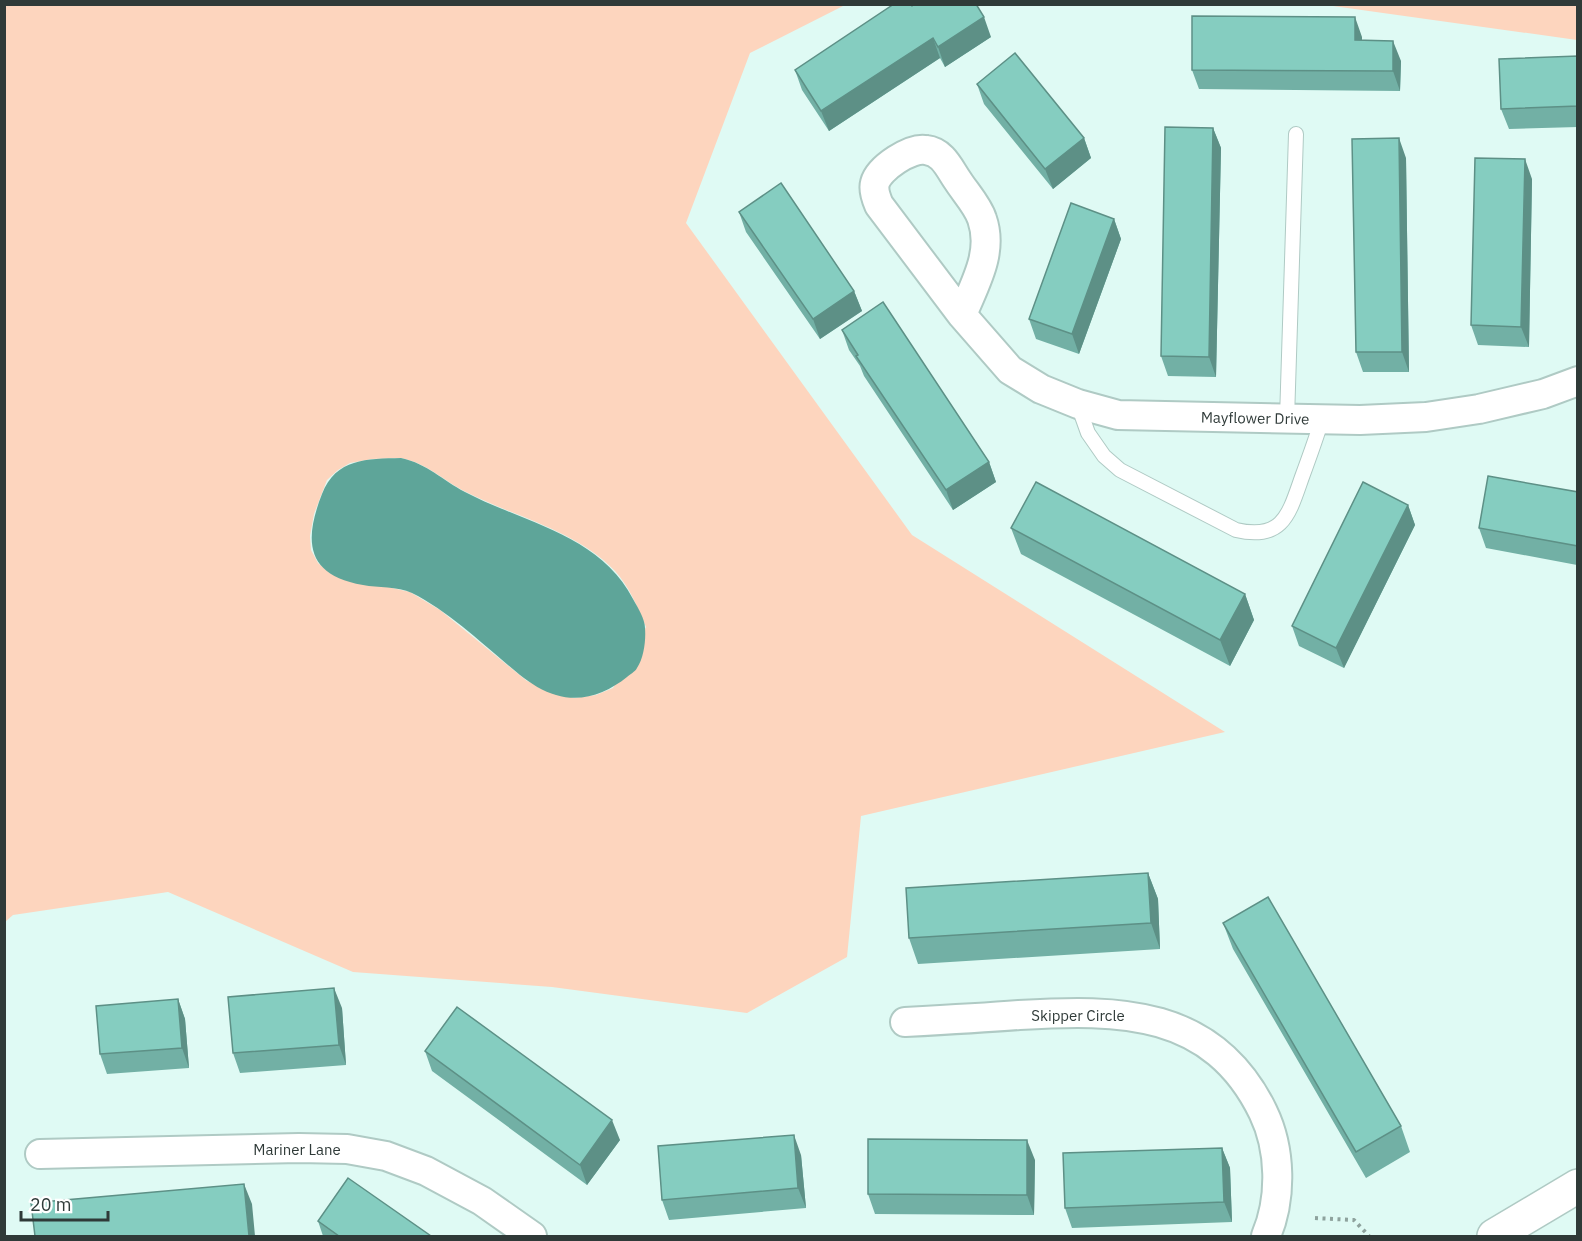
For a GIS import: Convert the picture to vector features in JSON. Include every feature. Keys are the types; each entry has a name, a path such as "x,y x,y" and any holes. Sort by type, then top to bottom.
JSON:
{"street":[{"name":"Mayflower Drive","path":"962,315 985,256 987,239 982,217 941,155 919,149 907,153 881,172 875,184 875,197 962,315 1010,370 1041,389 1078,404 1118,415 1287,419 1415,417 1458,412 1543,394 1578,381"},
{"name":"Skipper Circle","path":"905,1022 1058,1013 1107,1013 1141,1017 1175,1027 1207,1044 1234,1066 1254,1093 1269,1123 1277,1162 1276,1195 1266,1236"},
{"name":"Mariner Lane","path":"40,1155 298,1148 347,1149 386,1156 426,1171 482,1201 532,1236"},
{"path":"1494,1236 1578,1186"}],"lane":[{"path":"1287,419 1296,134"},
{"path":"1078,404 1088,433 1104,456 1120,471 1236,530 1249,534 1263,532 1278,525 1290,513 1322,419"}],"path":[{"path":"1315,1218 1354,1220 1369,1236"}],"shaded area":[{"path":"5,5 845,5 750,53 686,223 912,535 1225,732 861,816 847,957 747,1013 552,987 353,972 168,892 13,915 5,922","holes":["401,458 428,468 466,492 582,545 615,571 629,590 646,627 613,688 596,695 574,698 527,681 440,610 410,592 331,574 318,563 311,550 310,536 314,514 327,480 350,463 372,459"]},
{"path":"1326,5 1577,5 1577,40"},
{"path":"401,458 427,468 465,492 488,503 559,533 581,545 601,560 619,577 644,621 644,649 635,671 611,688 594,695 575,698 551,694 524,678 454,620 412,593 344,580 330,573 320,564 314,553 313,526 316,511 328,482 335,473 354,463 365,460"}],"building":[{"path":"894,4 911,4 912,6 915,4 976,4 984,17 938,47 933,38 821,111 795,70"},
{"path":"1192,16 1355,17 1355,40 1393,41 1393,71 1192,70"},
{"path":"1015,53 1084,138 1045,169 977,84"},
{"path":"1578,56 1578,106 1501,109 1499,59"},
{"path":"1165,127 1213,128 1209,357 1161,356"},
{"path":"1399,138 1402,352 1356,352 1352,139"},
{"path":"1475,158 1525,159 1521,327 1471,325"},
{"path":"781,183 854,291 813,319 739,212"},
{"path":"1071,203 1114,219 1072,334 1029,319"},
{"path":"883,302 989,462 946,490 856,356 858,355 842,330"},
{"path":"1488,476 1578,492 1578,546 1479,528"},
{"path":"1036,482 1245,594 1220,640 1011,528"},
{"path":"1363,482 1408,505 1336,648 1292,626"},
{"path":"1148,873 1151,923 909,938 906,888"},
{"path":"1268,897 1401,1126 1356,1152 1223,923"},
{"path":"334,988 339,1045 233,1053 228,997"},
{"path":"178,999 182,1048 100,1054 96,1006"},
{"path":"457,1007 612,1120 580,1165 425,1051"},
{"path":"794,1135 798,1188 662,1200 658,1146"},
{"path":"868,1139 1027,1140 1027,1195 868,1194"},
{"path":"1222,1148 1224,1202 1065,1208 1063,1153"},
{"path":"348,1178 431,1236 339,1236 318,1221"},
{"path":"244,1184 249,1236 35,1236 31,1203"}]}
